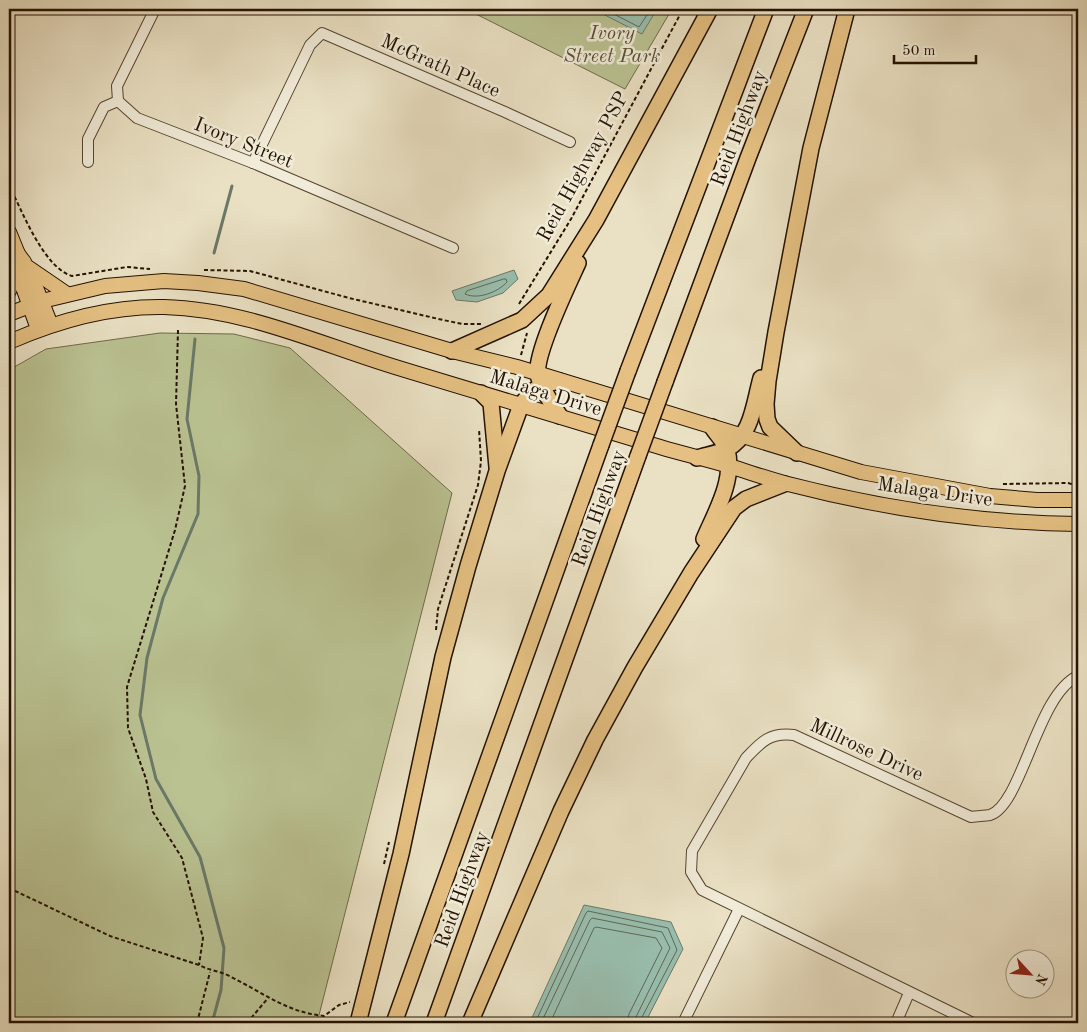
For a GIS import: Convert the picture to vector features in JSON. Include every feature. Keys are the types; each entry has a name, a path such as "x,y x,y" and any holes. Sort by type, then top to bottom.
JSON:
{"highway":[{"path":"452,351 522,320 549,295 596,220 710,9"},
{"name":"Reid Highway","path":"394,1023 628,371 766,9"},
{"name":"Reid Highway","path":"434,1023 665,382 744,167 806,9"},
{"path":"797,453 770,426 767,419 768,381 811,148 847,9"},
{"path":"560,416 548,398 540,380 539,357 596,220"},
{"path":"697,458 727,449 743,436 751,418 776,332"},
{"path":"540,380 559,381"},
{"path":"358,1023 401,854 443,657 497,471 514,403 531,392 540,380"},
{"path":"481,392 491,403 497,471"},
{"path":"690,573 727,484 727,449 712,428"},
{"path":"470,1023 561,811 595,740 635,667 690,573 734,508 746,499 784,484"}],"main road":[{"path":"9,232 18,254 29,306 44,327"},
{"path":"9,291 21,268"},
{"path":"21,268 67,294"},
{"path":"21,268 42,301 44,327"},
{"name":"Malaga Drive","path":"9,314 42,301 105,286 164,281 198,283 244,289 452,351 517,367 540,380"},
{"name":"Malaga Drive","path":"9,342 44,327 77,317 104,312 163,307 233,316 398,368 784,484 850,499 958,516 1035,523 1078,524"},
{"name":"Malaga Drive","path":"559,381 861,472 955,491 1009,498 1078,500"}],"street":[{"path":"88,162 88,139 104,107 118,101 117,86 155,9"},
{"name":"McGrath Place","path":"253,163 310,45 322,33 497,108 570,142"},
{"name":"Ivory Street","path":"118,101 137,118 253,163 453,248"},
{"name":"Millrose Drive","path":"973,1023 702,890 691,872 692,851 746,758 758,745 769,737 781,733 794,734 971,817 991,814 1006,801 1052,702 1063,686 1078,676"},
{"path":"683,1023 739,909"},
{"path":"896,1023 909,993"}],"path":[{"name":"Reid Highway PSP","path":"516,308 571,219 683,9"},
{"path":"9,185 45,254 65,274 72,276 127,267 156,269"},
{"path":"200,271 250,271 349,298 443,320 463,324 488,322"},
{"path":"178,330 176,404 185,486 175,530 127,687 128,728 146,779 153,812 182,858 203,938 199,965"},
{"path":"514,403 517,367 523,351"},
{"path":"1004,484 1068,483 1078,486"},
{"path":"9,888 110,936 199,965 210,971 229,975 278,1003 324,1016 339,1005 352,1002"},
{"path":"197,1023 210,971"},
{"path":"247,1023 268,998"}],"green space":[{"name":"Ivory Street Park","path":"466,9 672,9 625,89"},
{"path":"160,333 234,334 290,348 452,493 317,1023 9,1023 9,370 46,349"}],"water":[{"path":"593,9 657,9 642,34"},
{"path":"514,270 518,279 503,293 477,302 456,300 452,291"},
{"path":"584,905 671,922 683,949 645,1023 530,1022"}],"waterway":[{"path":"214,253 232,186"},
{"path":"195,339 187,419 199,476 198,514 163,598 147,658 140,715 156,779 200,857 224,948 221,990 212,1023"}]}
